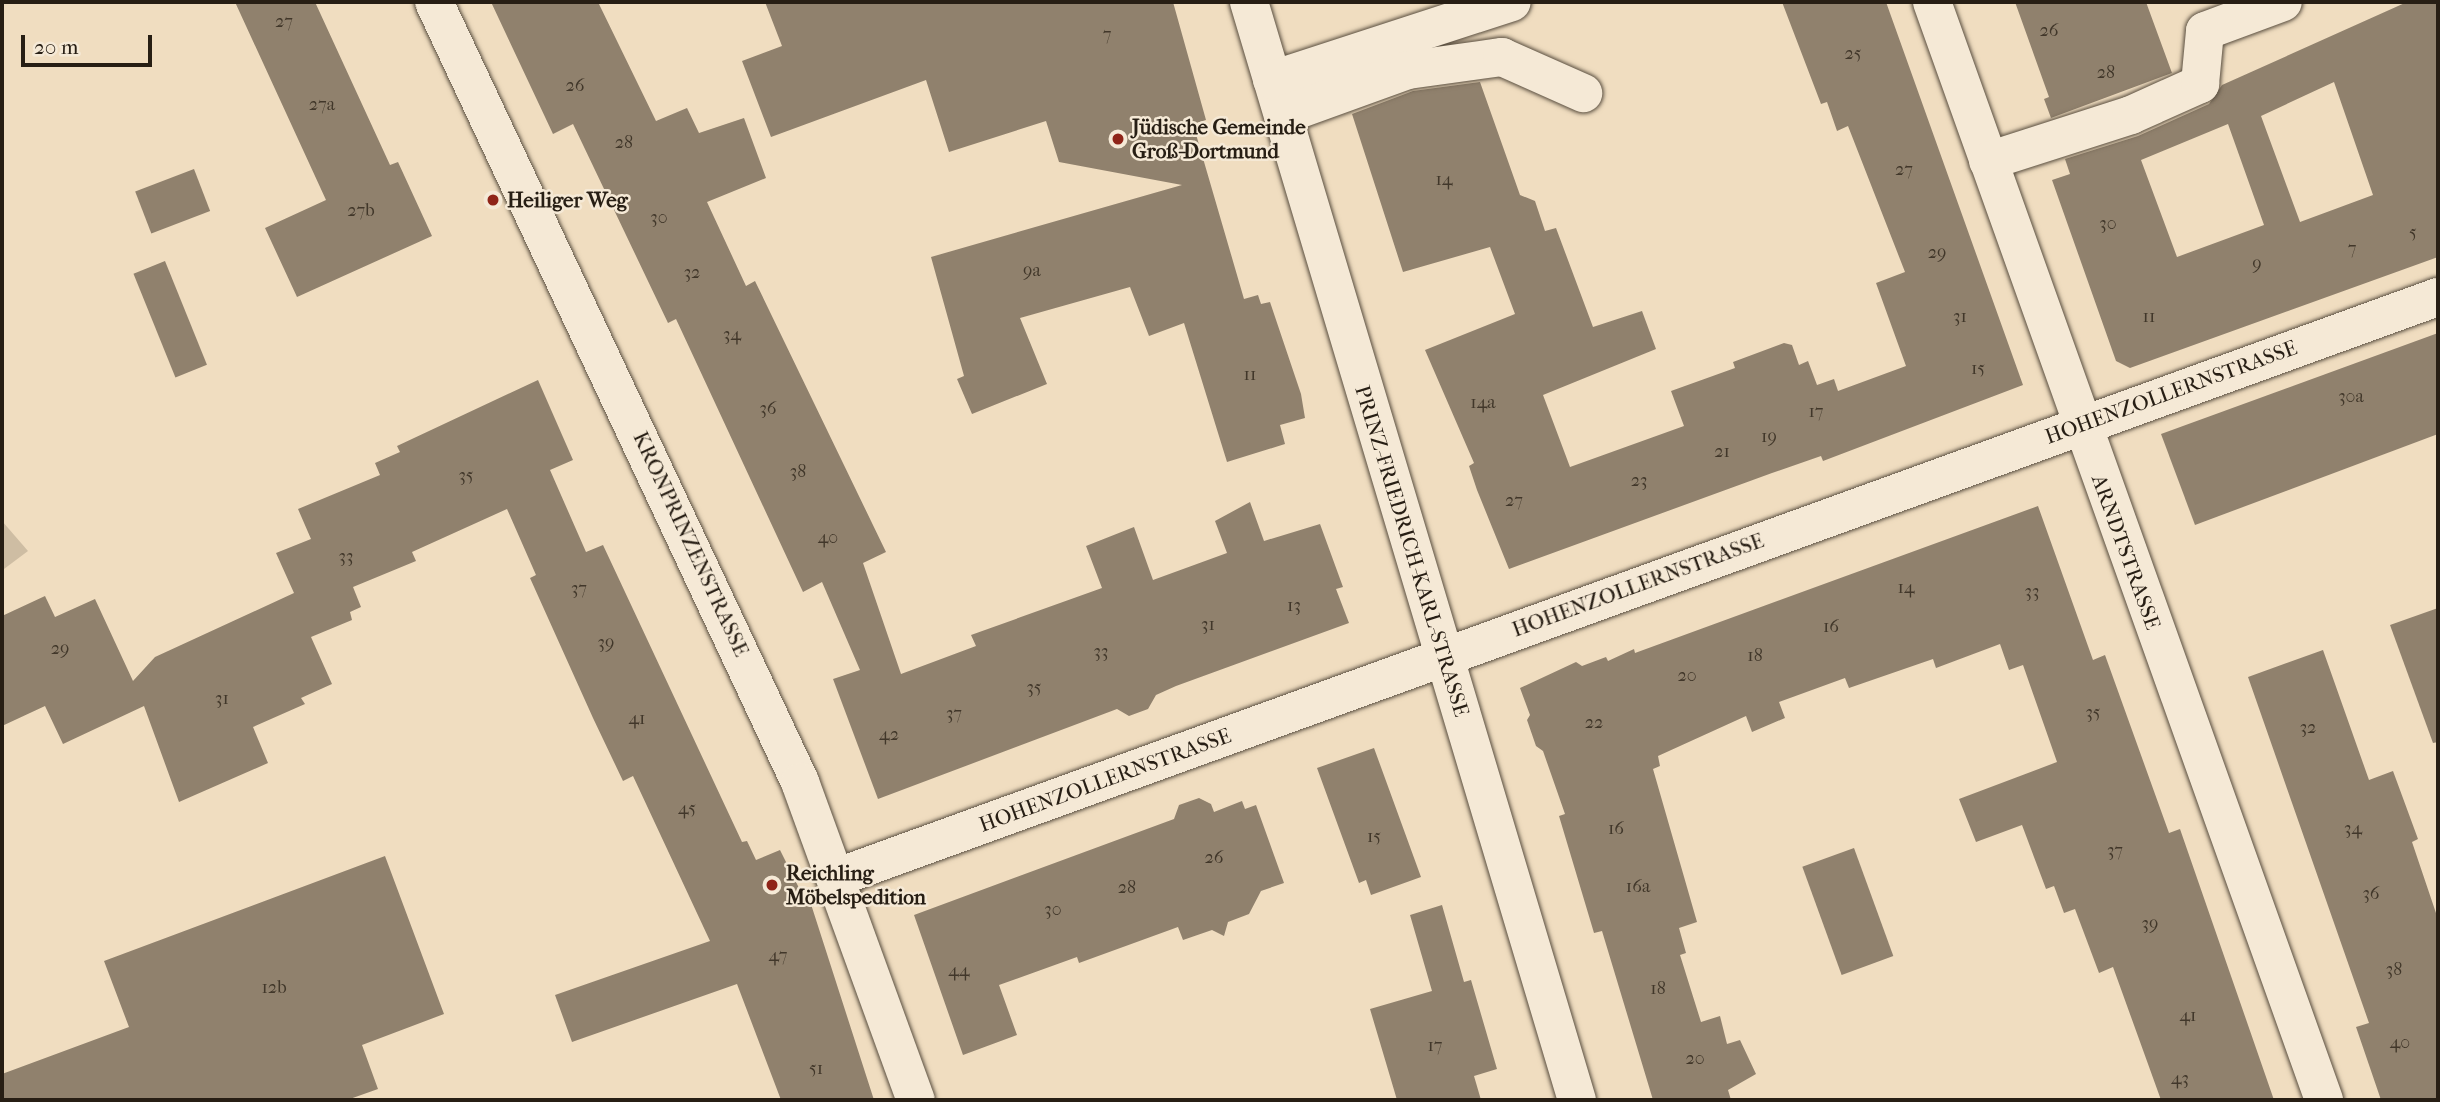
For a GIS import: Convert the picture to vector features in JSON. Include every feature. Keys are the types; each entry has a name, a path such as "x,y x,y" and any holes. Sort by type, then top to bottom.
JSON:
{"street":[{"name":"KRONPRINZENSTRASSE","path":"434,2 709,578 838,877 916,1100"},
{"name":"PRINZ-FRIEDRICH-KARL-STRASSE","path":"1249,2 1577,1100"},
{"path":"1278,97 1511,2"},
{"name":"ARNDTSTRASSE","path":"1932,2 2080,425 2324,1100"},
{"path":"1988,161 2131,115 2200,85 2205,31 2283,2"},
{"path":"1278,97 1408,71 1502,57 1583,93"},
{"name":"HOHENZOLLERNSTRASSE","path":"838,877 2080,425 2438,298"}],"shaded area":[{"path":"2,521 28,551 4,569 2,567"}],"building":[{"path":"235,2 315,2 390,165 398,162 432,236 297,297 265,228 326,200"},
{"path":"491,2 598,2 656,121 687,108 699,133 744,118 766,178 707,202 746,286 755,281 886,552 863,563 901,674 976,646 971,635 1102,588 1086,546 1134,527 1153,580 1227,553 1215,521 1250,502 1264,541 1320,524 1343,587 1336,589 1349,623 1176,686 1156,695 1148,709 1129,716 1117,709 878,799 833,679 860,670 822,582 803,592 676,319 668,323 573,124 553,134"},
{"path":"765,2 1173,2 1206,120 1193,124 1244,299 1258,295 1261,304 1270,302 1301,394 1305,418 1280,425 1285,444 1227,462 1184,323 1149,336 1130,287 1020,318 1047,384 972,414 957,379 964,376 931,257 1182,185 1059,162 1046,121 949,152 926,80 771,137 742,61 782,46"},
{"path":"1782,2 1886,2 2023,385 1823,461 1821,456 1509,569 1469,466 1474,463 1425,350 1515,314 1490,247 1403,272 1352,114 1413,91 1480,82 1520,195 1535,201 1545,231 1556,228 1593,327 1642,311 1656,349 1543,395 1570,467 1684,426 1671,391 1735,368 1733,362 1784,343 1792,345 1799,365 1808,361 1817,385 1834,379 1838,391 1906,366 1876,283 1905,272 1848,126 1837,131 1827,102 1821,104"},
{"path":"2015,2 2146,2 2172,73 2051,118 2044,99 2049,97"},
{"path":"2407,2 2438,2 2438,257 2130,368 2116,361 2052,180 2070,174 2065,159 2138,136 2209,104 2222,85","holes":["2334,82 2373,195 2300,222 2261,116","2228,124 2264,225 2177,257 2141,160"]},
{"path":"194,169 210,211 151,234 135,192"},
{"path":"165,261 207,365 175,378 133,274"},
{"path":"2438,333 2438,434 2195,525 2161,434"},
{"path":"538,380 573,460 550,470 586,552 603,545 742,842 747,841 756,860 780,850 805,900 809,898 874,1100 781,1100 737,984 572,1042 555,995 710,941 633,776 623,781 593,718 530,578 536,575 507,509 412,552 416,561 353,587 361,607 350,612 352,620 311,637 332,684 301,698 305,704 253,727 268,763 179,802 144,706 63,744 45,706 2,726 2,616 45,596 55,617 95,599 133,681 155,657 294,593 276,553 311,539 298,509 380,475 375,463 400,452 397,446"},
{"path":"2038,506 2093,660 2105,655 2169,833 2180,829 2274,1100 2161,1100 2113,967 2099,973 2075,909 2064,913 2054,886 2046,889 2022,825 1976,842 1959,799 2057,762 2023,665 2009,670 2000,644 1936,668 1933,659 1849,688 1845,678 1779,702 1785,718 1752,732 1746,716 1658,756 1660,766 1653,769 1697,922 1679,928 1686,953 1680,955 1701,1022 1720,1016 1727,1044 1740,1040 1756,1074 1728,1090 1731,1100 1653,1100 1602,931 1594,933 1559,816 1565,814 1543,751 1536,746 1527,720 1530,715 1520,688 1576,662 1582,666 1606,657 1608,661 1634,649 1635,653"},
{"path":"2438,608 2438,742 2433,743 2390,625"},
{"path":"2323,650 2369,780 2393,771 2418,839 2412,842 2438,919 2438,1100 2381,1100 2356,1027 2369,1023 2248,677"},
{"path":"1374,748 1421,877 1371,895 1366,880 1359,883 1317,768"},
{"path":"1199,798 1211,804 1214,812 1242,801 1245,809 1256,805 1284,883 1261,891 1249,914 1228,922 1224,936 1212,930 1183,940 1178,927 1079,963 1077,957 999,985 1017,1035 963,1055 914,915 1174,819 1179,805"},
{"path":"1854,848 1893,956 1842,975 1802,867"},
{"path":"385,856 444,1014 362,1045 378,1089 347,1100 2,1100 2,1074 129,1027 104,961"},
{"path":"1442,905 1464,982 1471,980 1497,1069 1474,1076 1481,1100 1397,1100 1370,1009 1432,991 1410,915"}],"place":[{"name":"Jüdische Gemeinde Groß-Dortmund","path":"1118,139"},
{"name":"Heiliger Weg","path":"493,200"},
{"name":"Reichling Möbelspedition","path":"772,885"}]}
